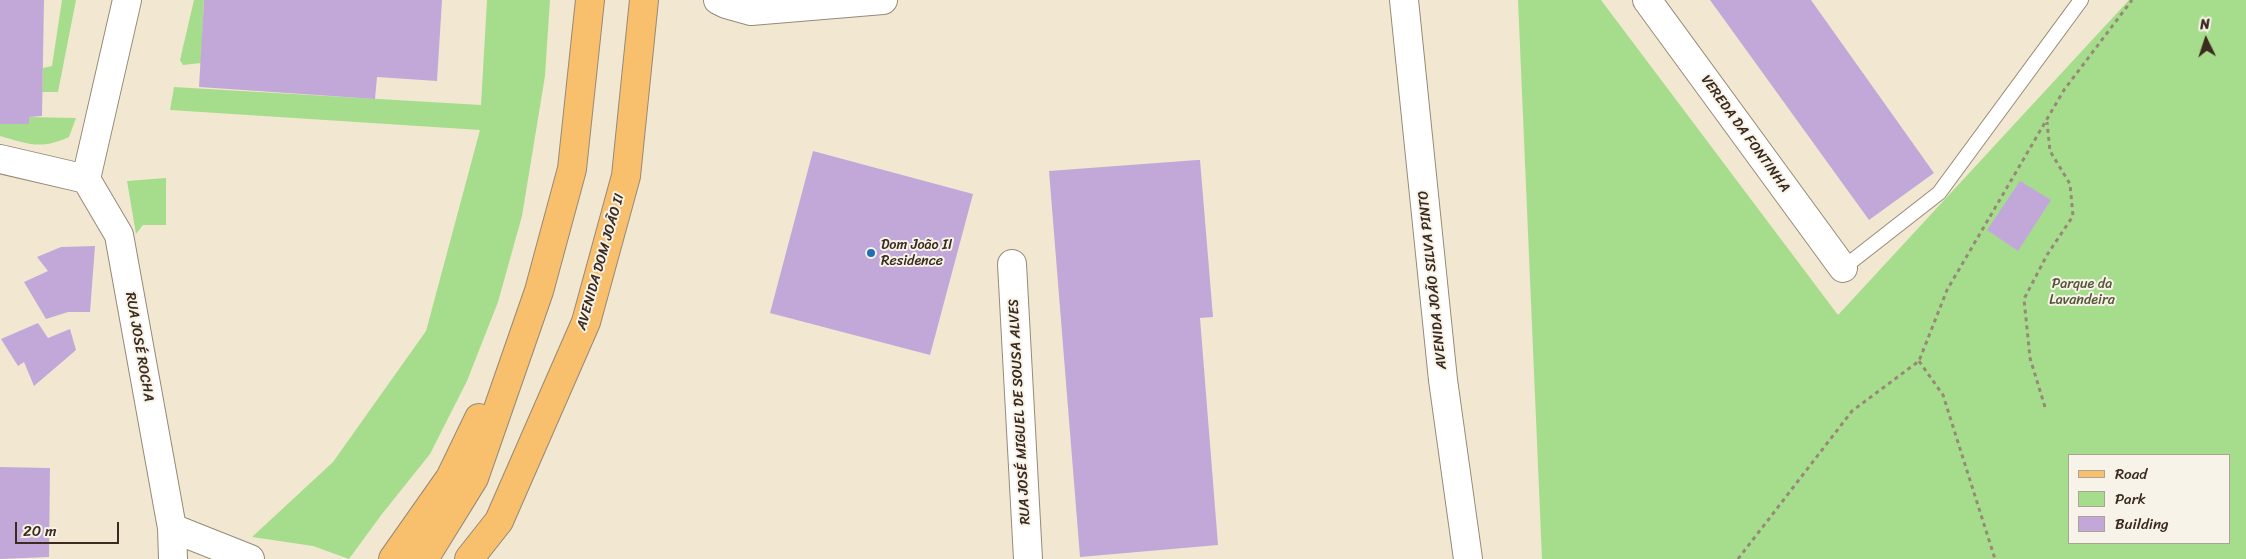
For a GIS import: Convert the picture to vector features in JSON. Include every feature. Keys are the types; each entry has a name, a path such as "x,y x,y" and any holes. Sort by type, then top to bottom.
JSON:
{"main road":[{"path":"424,559 474,478 539,291 572,169 590,0"},
{"name":"AVENIDA DOM JOÃO II","path":"469,559 499,521 586,322 626,176 644,0"},
{"path":"393,559 450,478 539,291"},
{"path":"480,559 499,521"}],"street":[{"path":"0,159 86,179 127,0"},
{"path":"718,0 751,11 884,0"},
{"name":"AVENIDA JOÃO SILVA PINTO","path":"1404,0 1443,380 1468,559"},
{"name":"VEREDA DA FONTINHA","path":"1647,0 1843,268"},
{"name":"RUA JOSÉ ROCHA","path":"86,179 119,236 172,528 173,559"},
{"name":"RUA JOSÉ MIGUEL DE SOUSA ALVES","path":"1012,264 1028,559"},
{"path":"172,528 250,559"}],"lane":[{"path":"1843,268 1939,193 2082,0"}],"path":[{"path":"1738,559 1852,411 1919,361 1947,290 2064,90 2132,0"},
{"path":"2045,407 2030,358 2024,299 2047,255 2073,216 2070,184 2050,151 2047,122"},
{"path":"1919,361 1943,396 1995,559"}],"green space":[{"path":"62,0 76,0 58,92 42,92 43,68 52,66"},
{"path":"194,0 204,0 201,63 183,65 180,60"},
{"path":"487,0 550,0 545,76 522,216 498,302 467,381 430,454 349,559 313,546 252,537 333,462 426,331 480,130 170,110 174,87 481,105"},
{"name":"Parque da Lavandeira","path":"1518,0 1601,0 1838,315 2129,0 2246,0 2246,559 1542,559"},
{"path":"29,117 76,118 69,137 59,141 42,145 0,136 0,124"},
{"path":"166,178 166,225 143,225 136,234 127,181"}],"building":[{"path":"0,0 44,0 42,116 29,117 29,124 0,124"},
{"path":"204,0 442,0 437,81 377,77 375,99 199,87"},
{"path":"1710,0 1811,0 1934,173 1869,220"},
{"name":"Dom João II Residence","path":"813,151 973,194 930,355 770,313"},
{"path":"1200,160 1213,317 1200,318 1218,545 1080,557 1049,171"},
{"path":"2020,181 2051,200 2018,251 1987,230"},
{"path":"95,246 90,312 68,312 46,319 24,282 48,271 37,257 61,247"},
{"path":"38,323 48,338 70,329 76,350 34,386 24,362 18,366 1,339"},
{"path":"0,467 50,468 49,557 0,559"}],"place":[{"name":"Dom João II Residence","path":"871,253"}]}
